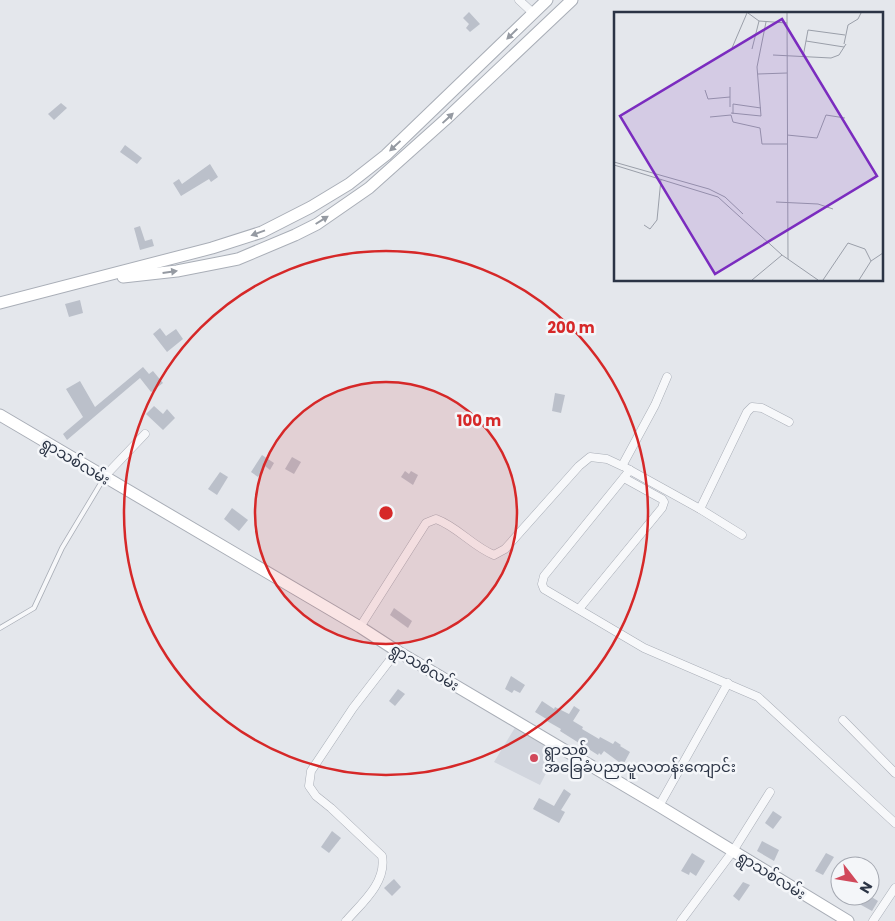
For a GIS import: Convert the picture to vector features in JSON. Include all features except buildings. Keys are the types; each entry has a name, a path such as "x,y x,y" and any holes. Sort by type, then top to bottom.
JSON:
{"main road":[{"path":"0,304 237,240 262,232 311,207 349,184 386,155 547,0"},
{"path":"86,281 169,272 238,259 317,224 369,188 445,120 572,0"},
{"name":"ရွာသစ်လမ်း","path":"0,415 360,626 397,652 659,806 848,921"}],"street":[{"path":"519,0 533,13"},
{"path":"622,466 655,405 667,377"},
{"path":"700,509 746,412 752,407 762,408 789,422"},
{"path":"104,477 145,434"},
{"path":"360,626 426,524 436,519 448,523 482,550 494,555 505,549 579,466 590,457 607,459 630,470 742,535"},
{"path":"630,470 544,576 542,584 544,589 644,648 758,697 895,823"},
{"path":"579,609 662,508 664,502 662,498 624,478"},
{"path":"346,921 369,896 377,883 382,870 382,856 316,796 309,786 311,771 352,708 397,652"},
{"path":"659,806 728,683"},
{"path":"843,720 895,773"},
{"path":"686,919 733,851 770,792"},
{"path":"873,921 895,888"}],"lane":[{"path":"0,628 34,608 62,548 104,477"}],"shaded area":[{"path":"516,726 558,750 540,785 494,762"}],"place":[{"name":"ရွာသစ် အခြေခံပညာမူလတန်းကျောင်း","path":"534,758"}]}
